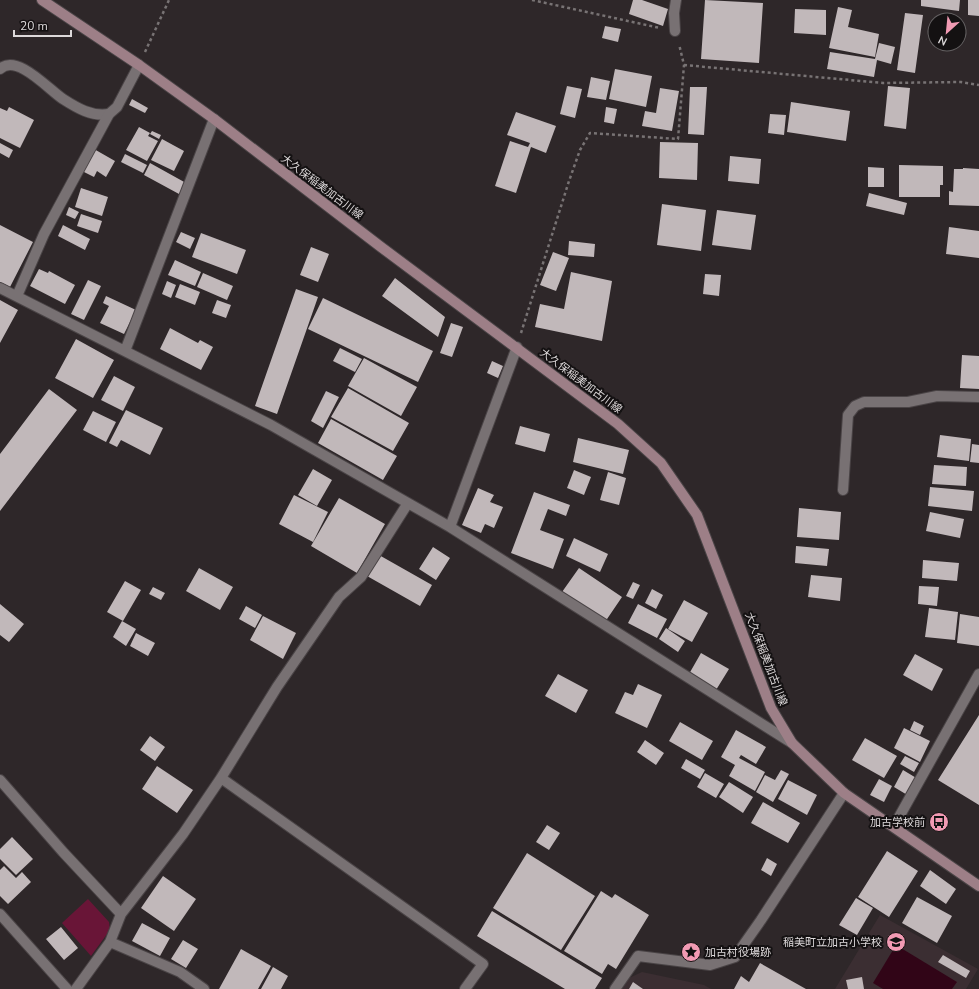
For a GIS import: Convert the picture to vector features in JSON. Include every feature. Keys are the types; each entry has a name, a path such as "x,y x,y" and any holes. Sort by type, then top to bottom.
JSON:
{"main road":[{"name":"大久保稲美加古川線","path":"42,0 139,65 214,119 381,247 517,347 618,424 661,463 697,515 771,708 792,743 844,793 979,886"}],"street":[{"path":"675,31 674,13 676,0"},
{"path":"0,69 3,66 17,65 35,76 62,98 85,112 101,115 109,114"},
{"path":"17,296 44,234 109,114 117,107 139,65"},
{"path":"125,351 214,119"},
{"path":"0,288 272,424 450,527 792,743"},
{"path":"450,527 517,347"},
{"path":"843,490 848,414 855,406 864,402 908,402 937,396 979,397"},
{"path":"76,989 110,942 122,914 183,834 221,778 277,687 339,597 361,577 408,503"},
{"path":"894,826 979,674"},
{"path":"221,778 483,964 465,989"},
{"path":"0,780 63,852 122,914"},
{"path":"614,989 638,956 710,965 735,957 766,914 844,793"},
{"path":"0,914 67,989"},
{"path":"110,942 180,972 204,989"}],"path":[{"path":"139,65 169,0"},
{"path":"517,347 580,150 590,133 678,138 684,65 675,31 532,0"},
{"path":"684,65 883,83 961,82 979,84"}],"shaded area":[{"path":"88,899 109,922 110,930 91,956 62,923"},
{"name":"稲美町立加古小学校","path":"880,915 978,969 966,989 835,989"},
{"path":"896,945 957,982 952,989 883,989 873,983"},
{"path":"642,972 704,985 711,989 622,989 629,978"}],"building":[{"path":"633,0 642,0 668,9 663,26 629,14"},
{"path":"705,0 763,3 759,63 701,59"},
{"path":"921,0 960,0 959,11 921,6"},
{"path":"968,0 979,0 979,16 968,15"},
{"path":"838,7 852,10 848,27 879,34 875,57 829,48"},
{"path":"795,9 826,10 826,35 794,33"},
{"path":"905,13 923,15 915,73 897,70"},
{"path":"605,26 621,29 618,42 602,38"},
{"path":"879,43 895,47 891,64 877,60 874,77 827,69 830,52 875,59"},
{"path":"615,69 652,76 646,107 609,99"},
{"path":"591,77 610,81 606,100 587,97"},
{"path":"567,86 582,89 575,118 560,114"},
{"path":"888,86 910,88 906,129 884,126"},
{"path":"690,87 707,87 704,135 688,134"},
{"path":"660,88 679,91 672,131 642,126 645,111 656,113"},
{"path":"132,99 148,108 145,113 129,105"},
{"path":"791,102 850,111 846,141 787,132"},
{"path":"9,107 34,120 20,148 0,138 0,108 7,111"},
{"path":"606,107 617,109 614,124 604,122"},
{"path":"516,112 556,126 546,153 531,147 516,193 495,186 510,141 528,147 530,143 507,135"},
{"path":"770,114 786,115 784,135 768,133"},
{"path":"139,127 150,133 148,136 158,141 147,161 126,150"},
{"path":"152,131 161,135 159,139 150,134"},
{"path":"162,139 184,151 174,171 151,160"},
{"path":"660,142 698,143 697,180 659,178"},
{"path":"0,143 13,150 9,158 0,153"},
{"path":"94,149 115,161 106,177 97,171 94,177 82,171"},
{"path":"125,154 147,165 143,173 121,162"},
{"path":"730,156 761,159 759,184 728,181"},
{"path":"150,163 186,183 179,194 144,175"},
{"path":"899,165 943,166 943,185 940,185 940,197 899,197"},
{"path":"868,167 884,168 884,187 868,187"},
{"path":"954,169 979,169 979,206 949,205 949,191 953,192"},
{"path":"81,188 108,197 102,216 75,207"},
{"path":"869,193 907,203 904,215 866,206"},
{"path":"662,204 706,210 701,251 657,245"},
{"path":"69,207 79,212 75,219 66,215"},
{"path":"717,210 756,215 751,250 712,245"},
{"path":"81,214 102,221 98,233 77,226"},
{"path":"0,225 33,242 10,287 0,282"},
{"path":"63,225 90,239 85,250 58,236"},
{"path":"949,227 979,231 979,258 946,254"},
{"path":"181,232 195,238 190,249 176,242"},
{"path":"201,233 246,250 237,274 192,257"},
{"path":"569,241 595,244 594,257 568,255"},
{"path":"311,247 329,254 318,282 300,275"},
{"path":"553,252 569,258 556,291 540,285"},
{"path":"175,260 201,272 195,286 168,275"},
{"path":"39,269 48,273 49,271 75,285 65,304 30,286"},
{"path":"571,272 612,281 602,341 535,327 540,304 564,309"},
{"path":"203,273 233,286 227,300 197,287"},
{"path":"705,274 721,275 719,296 703,294"},
{"path":"395,278 445,317 438,337 382,296"},
{"path":"88,280 101,286 84,320 71,314"},
{"path":"167,281 176,285 171,298 162,294"},
{"path":"180,284 200,292 195,305 175,297"},
{"path":"296,289 318,297 277,414 255,406"},
{"path":"106,296 136,310 124,334 100,323 109,306 103,303"},
{"path":"323,298 433,351 418,382 308,329"},
{"path":"0,300 18,310 0,343"},
{"path":"217,300 231,305 226,318 212,313"},
{"path":"451,323 463,327 452,357 440,353"},
{"path":"170,328 198,343 200,340 213,347 201,370 160,349"},
{"path":"76,339 114,360 93,398 55,378"},
{"path":"340,348 362,359 355,372 333,361"},
{"path":"962,355 979,356 979,389 960,388"},
{"path":"364,358 417,387 401,416 348,386"},
{"path":"492,361 503,366 498,378 487,373"},
{"path":"114,376 135,387 123,411 101,400"},
{"path":"348,388 409,423 393,451 331,417"},
{"path":"49,389 77,410 0,511 0,454"},
{"path":"326,391 339,397 323,428 311,421"},
{"path":"126,410 163,428 150,455 121,440 117,447 109,443"},
{"path":"93,411 116,422 106,442 83,430"},
{"path":"331,419 397,456 383,480 318,443"},
{"path":"520,426 550,434 545,452 515,444"},
{"path":"940,435 971,439 969,461 937,457"},
{"path":"578,438 629,450 623,474 573,462"},
{"path":"972,444 979,445 979,463 970,462"},
{"path":"934,465 967,467 966,486 932,484"},
{"path":"313,469 332,480 317,506 298,495"},
{"path":"574,470 591,477 584,495 567,488"},
{"path":"608,472 626,478 619,505 600,500"},
{"path":"930,487 974,491 972,511 928,506"},
{"path":"478,488 494,495 490,502 503,507 494,528 485,524 481,533 462,525"},
{"path":"534,492 570,505 566,516 548,509 540,530 564,539 553,569 511,553"},
{"path":"294,495 328,512 313,542 279,524"},
{"path":"339,498 385,524 357,573 311,546"},
{"path":"799,508 841,512 839,540 797,537"},
{"path":"930,512 964,519 960,538 926,531"},
{"path":"574,538 608,554 600,572 566,556"},
{"path":"796,546 829,549 827,566 795,563"},
{"path":"433,547 450,558 436,580 419,569"},
{"path":"379,555 432,585 420,606 367,576"},
{"path":"923,560 959,563 957,581 922,578"},
{"path":"199,568 233,587 220,610 186,591"},
{"path":"579,568 622,597 605,622 562,592"},
{"path":"811,575 842,578 840,601 808,597"},
{"path":"125,581 141,590 123,621 107,612"},
{"path":"633,582 640,585 633,599 626,596"},
{"path":"919,586 939,587 937,606 918,604"},
{"path":"153,587 165,593 161,600 149,594"},
{"path":"652,589 663,595 656,609 645,603"},
{"path":"684,600 708,613 692,642 668,629"},
{"path":"0,604 24,624 9,642 0,635"},
{"path":"638,604 667,619 657,638 628,623"},
{"path":"246,606 262,615 255,628 239,619"},
{"path":"929,608 958,612 955,640 925,637"},
{"path":"960,614 979,617 979,646 957,643"},
{"path":"263,616 296,633 283,659 250,640"},
{"path":"122,621 136,629 126,646 113,637"},
{"path":"666,628 685,641 678,652 659,639"},
{"path":"136,633 155,643 148,656 130,646"},
{"path":"701,653 729,669 716,690 689,674"},
{"path":"915,654 943,669 932,691 903,675"},
{"path":"558,674 588,690 576,713 545,696"},
{"path":"638,684 662,695 647,728 615,713 625,692 633,695"},
{"path":"979,715 979,805 938,780"},
{"path":"914,721 924,726 920,735 910,730"},
{"path":"680,722 713,741 702,760 669,741"},
{"path":"904,728 930,741 920,762 894,748"},
{"path":"736,730 766,747 756,764 741,755 739,758 765,772 755,791 729,776 735,765 721,757"},
{"path":"150,736 165,747 155,761 140,750"},
{"path":"865,738 897,756 884,778 852,760"},
{"path":"645,740 664,753 656,765 637,752"},
{"path":"905,756 919,763 914,772 900,764"},
{"path":"686,759 705,770 700,779 681,768"},
{"path":"157,766 193,790 177,813 142,789"},
{"path":"781,770 789,774 773,802 756,792 765,775 775,780"},
{"path":"903,770 918,779 909,796 894,787"},
{"path":"705,773 724,784 716,798 697,787"},
{"path":"879,779 892,786 884,802 870,795"},
{"path":"788,780 817,795 807,815 778,799"},
{"path":"729,782 753,797 743,813 719,797"},
{"path":"763,802 800,823 788,843 751,823"},
{"path":"547,825 560,833 549,850 536,842"},
{"path":"12,837 33,859 16,875 0,859 0,849"},
{"path":"887,851 918,871 889,917 858,897"},
{"path":"527,853 595,896 561,950 493,908"},
{"path":"767,858 777,864 771,876 761,870"},
{"path":"4,866 16,878 22,872 31,882 8,904 0,896 0,870"},
{"path":"930,870 956,889 946,904 920,886"},
{"path":"163,876 196,899 174,931 141,908"},
{"path":"601,891 612,898 615,894 649,915 616,969 608,964 602,974 564,951"},
{"path":"917,897 952,916 937,943 902,923"},
{"path":"856,898 873,908 857,935 839,925"},
{"path":"492,911 602,978 595,989 565,989 477,936"},
{"path":"142,923 170,938 160,956 132,941"},
{"path":"61,927 78,948 64,960 46,939"},
{"path":"183,940 198,949 186,968 171,959"},
{"path":"241,949 271,966 258,989 219,989"},
{"path":"943,955 970,971 966,978 938,962"},
{"path":"760,963 806,989 734,989 741,976 749,982"},
{"path":"273,967 288,976 281,989 261,989"},
{"path":"862,977 864,989 848,989 846,980"},
{"path":"633,982 643,989 629,989"}],"place":[{"name":"加古学校前","path":"939,822"},
{"name":"稲美町立加古小学校","path":"896,942"},
{"name":"加古村役場跡","path":"691,952"}]}
